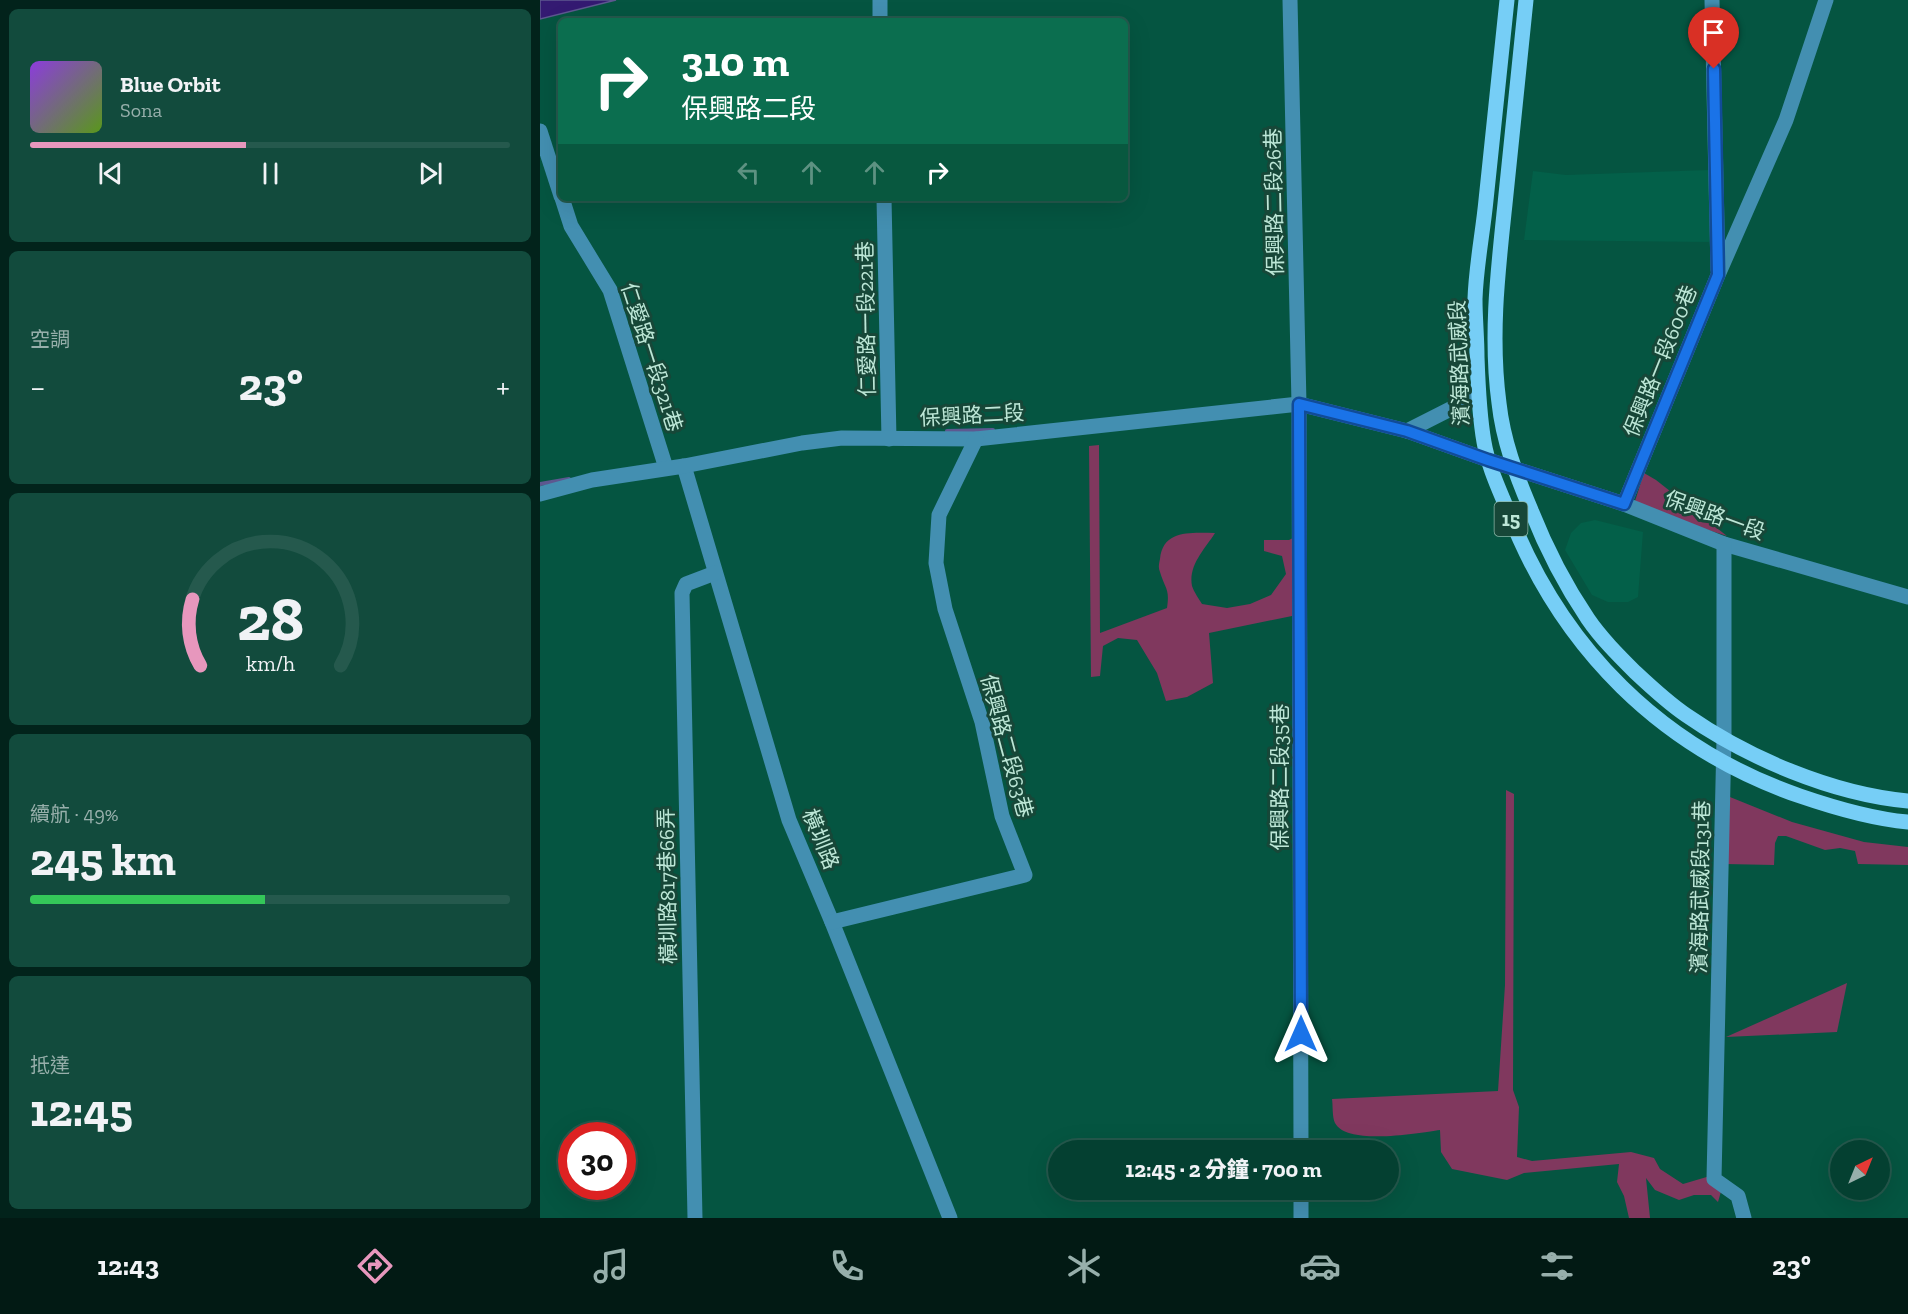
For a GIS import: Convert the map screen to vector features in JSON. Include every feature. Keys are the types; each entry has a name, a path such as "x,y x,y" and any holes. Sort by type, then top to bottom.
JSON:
{"main road":[{"name":"濱海路武威段","path":"1507,0 1475,298 1478,395 1484,442 1488,460 1518,538 1556,607 1596,661 1645,708 1698,749 1764,782 1827,806 1908,822"},
{"name":"濱海路武威段","path":"1526,0 1496,303 1495,344 1499,404 1512,467 1538,527 1564,581 1589,620 1616,653 1684,715 1724,739 1781,767 1834,786 1908,801"}],"street":[{"path":"880,0 880,18"},
{"name":"保興路二段26巷","path":"1290,0 1299,404"},
{"path":"1712,0 1718,275"},
{"name":"保興路一段600巷","path":"1624,504 1718,275 1786,120 1826,0"},
{"name":"仁愛路一段321巷","path":"540,131 558,188"},
{"name":"仁愛路一段321巷","path":"562,201 571,226 610,290 666,468"},
{"name":"仁愛路一段221巷","path":"884,201 889,439"},
{"path":"1407,431 1478,395"},
{"name":"保興路二段","path":"540,494 592,480 842,438 976,439 1299,404 1407,431"},
{"name":"保興路二段35巷","path":"1299,404 1301,1140"},
{"name":"保興路一段","path":"1407,431 1624,504 1724,544 1908,597"},
{"name":"保興路二段63巷","path":"832,922 1025,875 1002,816 982,722 945,609 936,563 939,515 976,439"},
{"name":"橫圳路","path":"684,466 789,820 950,1218"},
{"name":"濱海路武威段131巷","path":"1724,544 1724,764 1714,1179 1738,1196 1744,1218"},
{"name":"橫圳路817巷66弄","path":"695,1218 682,593 686,584 716,573"},
{"path":"1301,1200 1301,1218"}],"shaded area":[{"path":"540,0 616,0 540,19"},
{"path":"1709,170 1709,242 1524,240 1533,171 1566,175"},
{"path":"1099,445 1100,633 1167,608 1167,592 1159,566 1162,549 1173,538 1188,533 1215,533 1195,564 1191,578 1192,586 1202,604 1227,608 1250,604 1271,595 1286,574 1282,556 1264,551 1264,540 1289,540 1297,536 1292,616 1209,633 1213,683 1187,697 1166,701 1157,673 1137,640 1118,638 1103,646 1100,676 1091,677 1089,446"},
{"path":"1644,473 1727,536 1636,507 1635,501"},
{"path":"1595,520 1643,532 1638,597 1628,602 1608,602 1592,595 1565,550 1571,533 1581,523"},
{"path":"1506,790 1514,794 1513,1090 1519,1107 1517,1157 1532,1161 1631,1152 1654,1158 1660,1169 1683,1184 1710,1176 1722,1188 1718,1202 1711,1195 1694,1195 1679,1200 1655,1190 1646,1178 1650,1218 1629,1218 1624,1196 1617,1182 1619,1164 1524,1173 1507,1180 1452,1169 1441,1152 1440,1130 1368,1136 1342,1130 1335,1123 1332,1099 1498,1091 1505,985"},
{"path":"1725,795 1792,822 1864,842 1908,847 1908,865 1858,864 1855,851 1840,848 1825,850 1786,836 1778,836 1775,843 1774,865 1725,864"},
{"path":"1847,983 1837,1032 1726,1037"}],"waterway":[{"path":"947,431 993,430"},
{"path":"540,484 569,479"}],"route":[{"path":"1301,1034 1299,404 1407,431 1624,504 1718,275 1714,69"}]}
